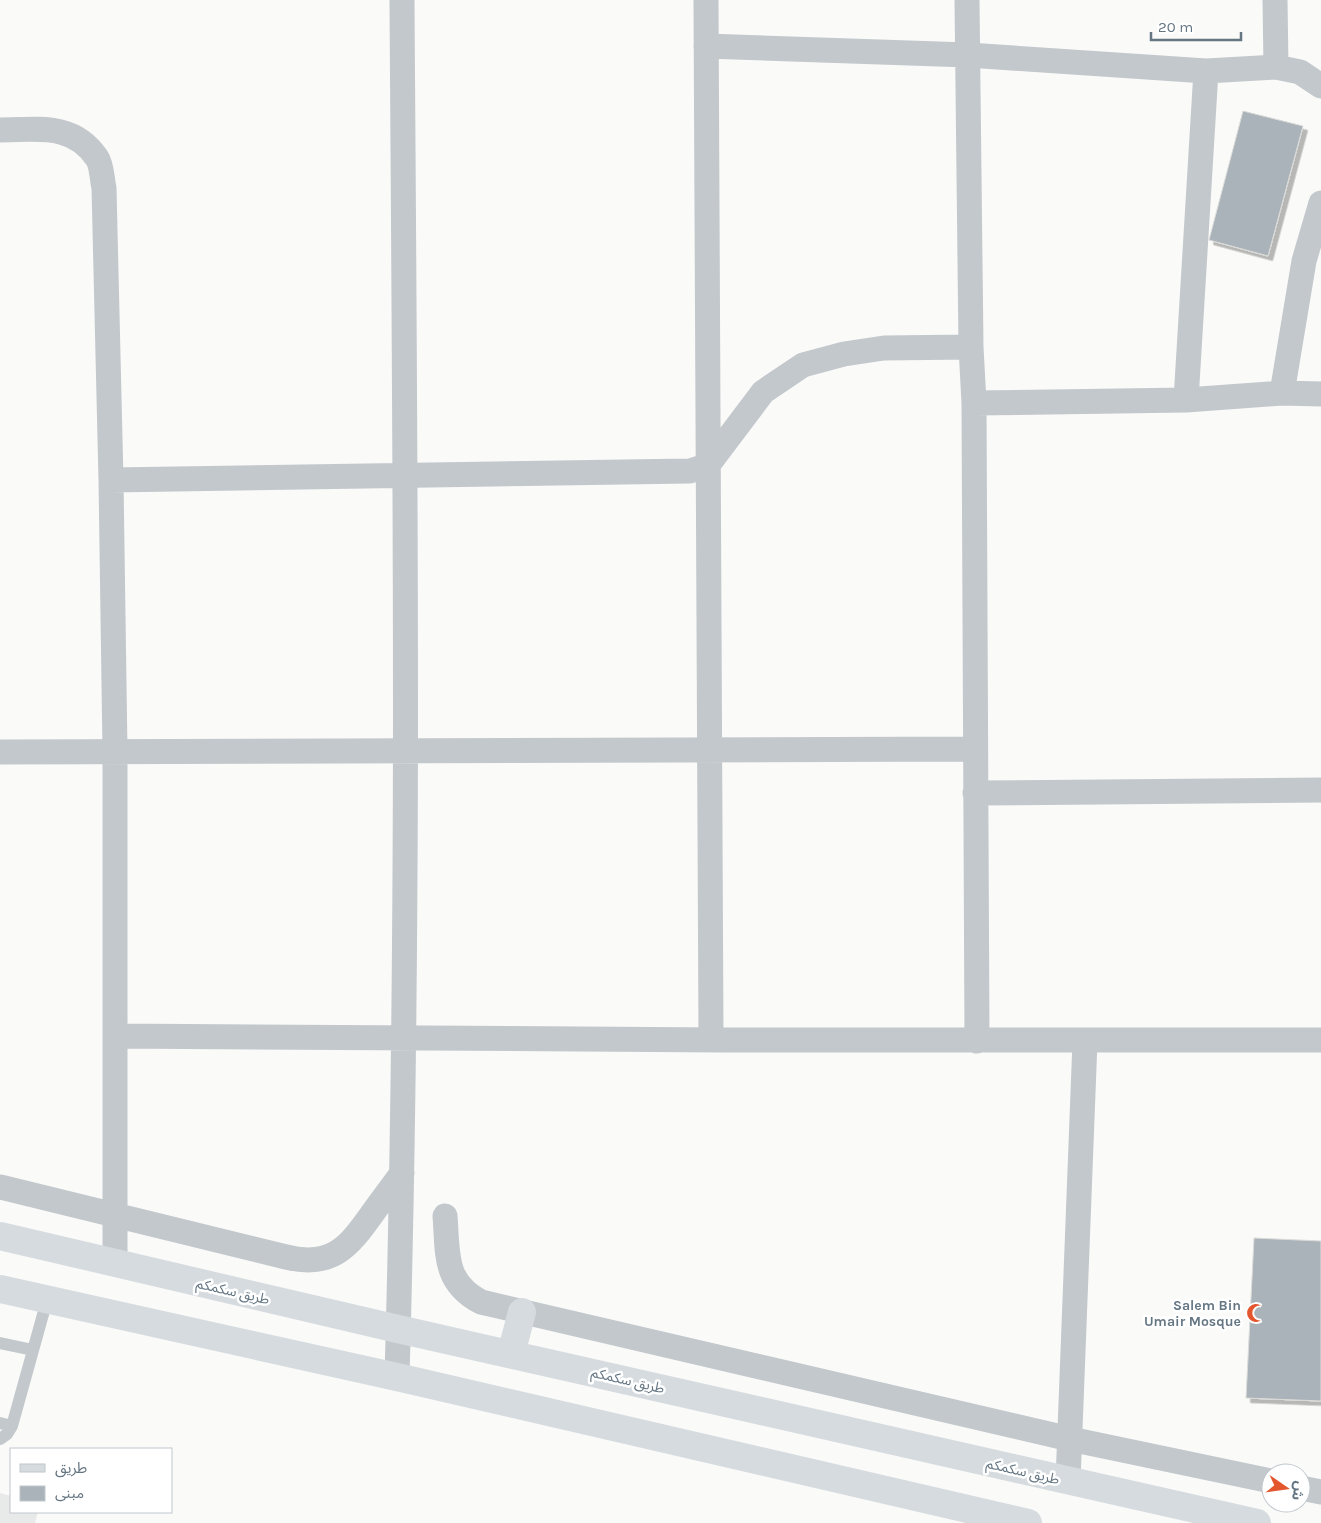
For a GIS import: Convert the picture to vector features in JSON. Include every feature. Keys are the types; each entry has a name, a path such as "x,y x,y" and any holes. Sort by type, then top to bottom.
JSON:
{"main road":[{"name":"طريق سكمكم","path":"0,1236 398,1329 1257,1523"},
{"path":"0,1290 397,1377 1028,1523"},
{"path":"511,1354 522,1312"}],"street":[{"path":"397,1377 404,1039 406,750 402,0"},
{"path":"706,0 712,1039"},
{"path":"968,0 971,347 974,403 977,1041"},
{"path":"1275,0 1276,67"},
{"path":"706,46 968,55 1206,71 1276,67 1300,72 1321,86"},
{"path":"1186,400 1206,71"},
{"path":"0,130 54,129 77,138 98,159 104,188 115,751 115,1263"},
{"path":"1282,393 1304,261 1321,203"},
{"path":"111,480 690,471 708,465 763,392 803,365 844,354 884,348 971,347"},
{"path":"974,403 1186,400 1282,393 1321,394"},
{"path":"0,752 975,750"},
{"path":"975,793 1321,790"},
{"path":"116,1036 977,1041 1321,1040"},
{"path":"1068,1481 1085,1041"},
{"path":"0,1187 292,1259 310,1260 322,1259 337,1253 351,1243 402,1173"},
{"path":"445,1216 452,1276 468,1296 481,1302 1070,1439 1261,1479"}],"lane":[{"path":"0,1439 7,1434 6,1424 33,1350 47,1300"},
{"path":"0,1343 33,1350"}],"shaded area":[{"path":"0,1493 10,1496 10,1513 38,1513 35,1523 0,1523"}],"building":[{"path":"1243,111 1303,126 1268,256 1209,240"},
{"path":"1254,1238 1321,1241 1321,1401 1246,1398"}],"place":[{"name":"Salem Bin Umair Mosque","path":"1256,1313"}]}
